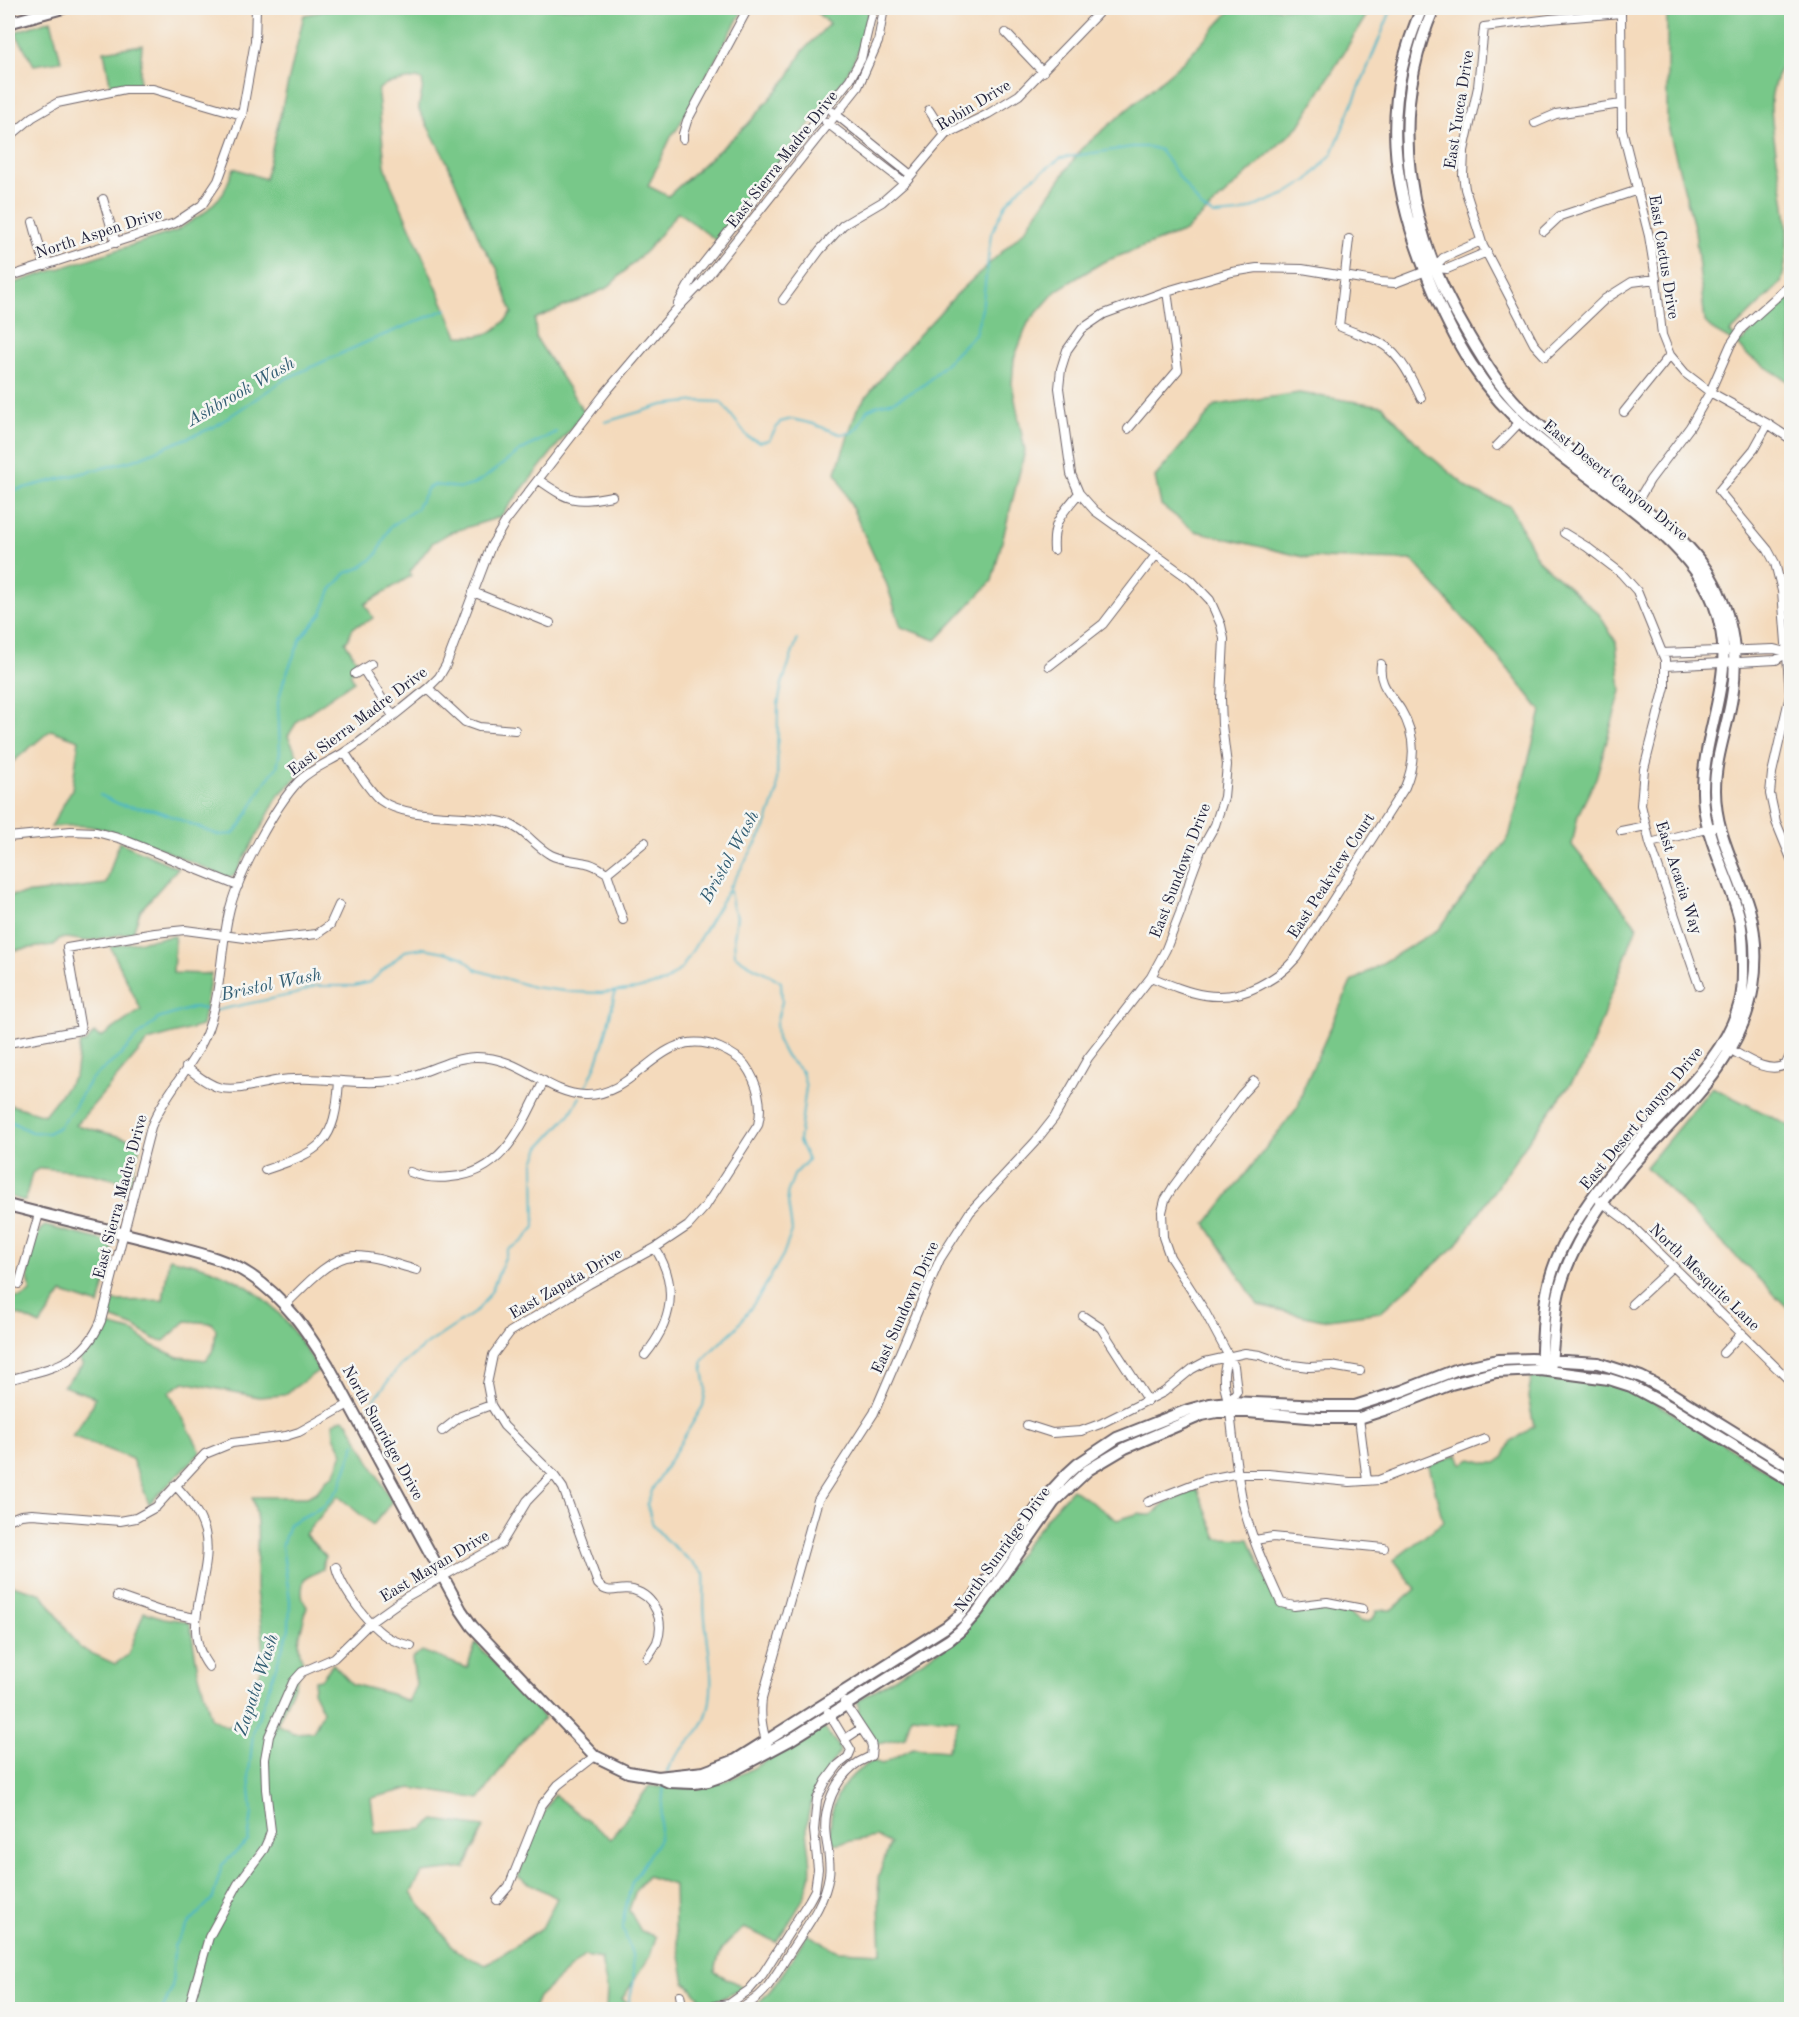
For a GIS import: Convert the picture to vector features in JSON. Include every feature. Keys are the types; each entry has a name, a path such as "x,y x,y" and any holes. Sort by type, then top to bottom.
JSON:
{"street":[{"path":"8,19 63,8"},
{"name":"North Aspen Drive","path":"8,277 175,223 202,205 218,181 242,115 255,41 256,8"},
{"path":"683,139 682,134 687,121 748,8"},
{"name":"East Sierra Madre Drive","path":"673,313 695,274 850,79 858,66 873,8"},
{"name":"East Sierra Madre Drive","path":"8,1380 68,1361 79,1354 95,1335 101,1321 151,1127 162,1104 202,1042 211,1021 230,907 238,886 281,802 309,772 345,753 439,677 446,665 491,546 506,521 599,401 673,313 702,284 858,87 878,42 884,8"},
{"name":"Robin Drive","path":"783,300 819,250 843,225 882,202 911,175 945,135 988,114 1019,95 1103,8"},
{"name":"East Desert Canyon Drive","path":"1422,8 1409,41 1401,74 1395,139 1398,180 1402,203 1429,269 1445,318 1473,369 1520,422 1681,538 1709,574 1721,597 1731,626 1728,657 1733,690 1715,776 1713,827 1749,909 1754,933 1755,969 1749,1004 1711,1080 1625,1174 1598,1200 1567,1239 1551,1274 1546,1302 1546,1365"},
{"name":"East Desert Canyon Drive","path":"1434,8 1422,39 1411,84 1407,148 1414,203 1429,269 1485,363 1513,401 1633,505"},
{"name":"East Cactus Drive","path":"1484,27 1621,13 1622,129 1649,236 1662,335 1670,355 1685,374 1710,392 1768,424 1791,440"},
{"name":"East Yucca Drive","path":"1484,27 1478,87 1464,151 1465,189 1481,241 1534,344 1545,356 1605,299 1632,282 1656,279"},
{"path":"1006,33 1043,72"},
{"path":"8,138 33,117 57,103 125,89 153,89 242,115"},
{"path":"1535,123 1556,114 1621,104"},
{"path":"827,108 911,175"},
{"path":"930,110 945,135"},
{"path":"820,117 904,182"},
{"path":"1544,231 1560,216 1638,190"},
{"path":"104,199 116,243"},
{"path":"33,222 45,266"},
{"path":"1349,240 1339,326 1371,338 1388,348 1407,370 1421,398"},
{"path":"1429,269 1443,258 1481,241"},
{"path":"1429,269 1447,269 1486,252"},
{"name":"East Sundown Drive","path":"768,1746 760,1714 762,1699 818,1500 874,1413 940,1259 959,1227 1054,1118 1088,1058 1151,977 1176,922 1201,850 1221,812 1227,773 1221,699 1224,639 1221,625 1210,600 1191,580 1095,511 1079,493 1071,474 1059,388 1061,369 1067,350 1074,337 1104,314 1167,291 1232,272 1257,268 1302,270 1395,283 1429,269"},
{"path":"1633,505 1690,427 1710,392 1731,344 1742,328 1791,282"},
{"path":"1128,429 1178,370 1167,291"},
{"path":"1624,412 1670,355"},
{"path":"1497,446 1520,422"},
{"path":"1768,424 1754,449 1719,491 1768,550 1787,602 1790,694 1772,773 1770,794 1776,822 1791,861"},
{"path":"539,480 560,495 575,501 590,501 612,496"},
{"path":"1054,550 1053,534 1059,517 1079,493"},
{"name":"East Acacia Way","path":"1564,533 1621,573 1637,591 1662,653 1665,666 1665,687 1644,769 1641,805 1650,843 1700,986"},
{"path":"1049,666 1102,624 1156,555"},
{"path":"473,592 550,623"},
{"path":"1665,666 1774,649 1789,653"},
{"path":"1662,653 1728,657"},
{"name":"East Peakview Court","path":"1151,977 1192,993 1229,997 1246,993 1274,979 1296,958 1405,788 1410,775 1413,761 1412,736 1408,722 1382,684 1379,674 1380,664"},
{"path":"355,674 367,667 393,716"},
{"path":"428,688 465,722 478,727 515,730"},
{"path":"345,753 379,800 393,808 407,812 484,818 507,823 522,830 538,847 554,857 590,863 607,873 623,920"},
{"path":"1621,831 1646,826"},
{"path":"1650,843 1713,827"},
{"path":"8,837 71,831 96,832 122,839 238,886"},
{"path":"607,873 645,842"},
{"path":"8,1043 81,1030 67,948 185,930 260,940 317,934 330,925 339,904"},
{"name":"East Zapata Drive","path":"490,1406 487,1384 489,1367 494,1355 510,1332 589,1284 655,1248 688,1226 705,1207 754,1133 760,1111 758,1089 745,1065 734,1055 711,1044 684,1043 672,1047 621,1085 603,1092 586,1095 544,1081"},
{"path":"1726,1047 1764,1067 1774,1069 1786,1064 1791,1051"},
{"path":"186,1067 212,1084 231,1089 276,1081 394,1081 435,1069 449,1062 477,1057 505,1060 544,1081 511,1142 503,1153 487,1166 467,1175 445,1178 432,1179 410,1172"},
{"path":"265,1170 298,1159 316,1149 323,1142 335,1118 339,1081"},
{"path":"1230,1407 1236,1391 1234,1366 1204,1310 1170,1257 1163,1238 1162,1212 1165,1200 1173,1187 1241,1095 1254,1082"},
{"name":"North Mesquite Lane","path":"1598,1200 1627,1221 1791,1383"},
{"name":"North Sunridge Drive","path":"8,1205 201,1254 251,1275 285,1305 304,1327 328,1365 461,1610 472,1626 595,1756 620,1769 658,1777 669,1782 708,1781 725,1775 824,1706 843,1700 949,1640 984,1604 1054,1502 1088,1470 1125,1448 1187,1420 1230,1407 1355,1406 1458,1369 1481,1362 1506,1359 1609,1379 1640,1390 1791,1482"},
{"path":"19,1284 39,1214"},
{"path":"645,1355 655,1343 664,1324 671,1292 668,1272 655,1248"},
{"path":"285,1305 336,1260 352,1256 372,1258 417,1270"},
{"path":"1632,1304 1672,1266"},
{"path":"1083,1316 1101,1328 1148,1401"},
{"path":"1723,1353 1742,1333"},
{"path":"1027,1425 1052,1433 1081,1431 1148,1401 1205,1362 1245,1353 1260,1355 1285,1364 1331,1366 1360,1371"},
{"path":"1228,1358 1224,1367 1224,1380 1230,1407 1237,1474 1255,1540 1281,1603 1294,1606 1328,1602 1363,1609"},
{"name":"North Sunridge Drive","path":"1230,1407 1329,1418 1359,1418 1396,1407 1451,1384 1496,1372 1546,1365 1598,1364 1641,1377 1662,1387 1791,1468"},
{"path":"1224,1380 1236,1380"},
{"path":"8,1520 32,1514 120,1521 136,1518 156,1507 200,1457 210,1451 232,1443 286,1436 299,1432 349,1404"},
{"path":"442,1431 461,1416 490,1406 504,1426 553,1474 566,1493 598,1584 604,1590 631,1589 643,1594 656,1609 660,1623 659,1633 657,1642 647,1658"},
{"path":"1359,1418 1367,1481"},
{"path":"1148,1502 1204,1480 1237,1474 1268,1474 1350,1482 1379,1480 1485,1438"},
{"name":"East Mayan Drive","path":"188,2010 209,1937 238,1884 264,1849 271,1831 264,1769 269,1736 293,1682 302,1672 334,1658 371,1622 406,1597 501,1544 527,1501 553,1474"},
{"path":"176,1485 195,1507 206,1538 206,1564 195,1618 201,1657 209,1667"},
{"path":"1255,1540 1273,1537 1384,1548"},
{"path":"336,1567 346,1592 371,1622 387,1637 411,1646"},
{"path":"117,1596 160,1611 195,1618"},
{"path":"738,2010 754,2000 773,1979 816,1912 825,1892 830,1873 825,1827 827,1807 838,1783 845,1774 857,1763 871,1756 872,1752 871,1743 843,1700"},
{"name":"North Sunridge Drive","path":"768,1746 830,1716 843,1700"},
{"path":"680,1995 685,2010 731,2007 755,1984 815,1890 819,1863 814,1818 817,1799 826,1781 851,1750 824,1706"},
{"path":"844,1739 860,1729"},
{"path":"849,1755 857,1763"},
{"path":"497,1900 509,1886 541,1806 558,1785 595,1756"},
{"path":"815,1890 825,1892"}],"green space":[{"path":"341,8 744,8 672,135 648,186 668,196 748,124 787,79 802,52 829,24 812,8 869,8 859,50 838,88 717,241 678,212 647,250 607,288 535,319 536,338 584,412 500,517 449,533 432,543 410,572 411,576 365,604 373,618 355,626 345,642 360,666 350,673 354,681 298,720 288,736 304,770 279,795 236,873 232,877 226,877 146,843 113,832 87,826 51,827 72,789 79,740 51,730 8,766 8,285 176,231 204,213 223,194 234,168 265,179 304,15","holes":["417,78 422,80 419,110 446,160 481,243 497,268 512,313 495,330 483,335 458,336 391,184 385,165 379,89 386,84"]},
{"path":"1233,8 1371,8 1299,126 1185,231 1103,262 1057,290 1028,323 1014,359 1012,384 1025,451 992,581 936,640 901,627 887,585 836,472 857,409 893,363 957,294 1025,230 1081,149 1183,62"},
{"path":"1665,8 1791,8 1792,28 1789,44 1771,97 1773,129 1786,216 1786,260 1781,283 1730,333 1742,342 1773,309 1791,297 1791,383 1747,355 1739,345 1714,331 1705,322 1695,231 1667,123 1667,11"},
{"path":"51,20 61,61 34,65 15,32"},
{"path":"142,45 139,86 111,89 104,51"},
{"path":"1299,393 1383,406 1423,450 1472,491 1510,506 1538,560 1599,614 1616,642 1621,691 1596,778 1578,815 1572,845 1637,926 1585,1064 1531,1137 1456,1246 1380,1312 1322,1320 1258,1305 1206,1224 1298,1107 1304,1087 1351,982 1439,929 1509,837 1541,711 1503,663 1412,560 1308,558 1195,531 1161,505 1155,477 1216,405"},
{"path":"119,842 178,868 140,911 133,932 88,941 63,938 54,945 8,951 8,896 106,884"},
{"path":"175,936 173,973 211,974 202,1026 148,1041 76,1125 141,1142 130,1183 84,1172 41,1168 32,1173 25,1201 8,1196 8,1104 44,1115 75,1076 80,1043 86,1043 94,1033 101,1037 141,1010 110,946"},
{"path":"1712,1087 1788,1125 1791,1129 1791,1311 1646,1167"},
{"path":"45,1226 109,1242 113,1253 99,1305 62,1293 40,1325 19,1315 8,1316 8,1294 19,1298 30,1292 28,1267 31,1253 38,1233"},
{"path":"169,1258 212,1270 251,1289 265,1300 288,1325 319,1370 284,1395 259,1397 184,1382 169,1392 201,1452 149,1504 132,1459 72,1436 93,1405 95,1397 63,1386 83,1365 79,1360 94,1344 105,1324 134,1332 151,1345 178,1357 206,1360 214,1349 216,1329 211,1323 186,1321 164,1341 154,1339 135,1327 108,1317 112,1301 163,1300"},
{"path":"1532,1376 1599,1380 1636,1391 1791,1485 1791,2009 859,2010 841,2004 838,2009 749,2010 775,1985 807,1934 838,1951 881,1953 878,1878 890,1843 876,1837 832,1844 830,1831 833,1806 844,1785 852,1776 873,1761 882,1764 913,1748 947,1751 959,1720 911,1716 905,1738 878,1744 860,1719 857,1701 946,1646 1072,1489 1117,1520 1140,1513 1152,1515 1166,1503 1197,1489 1217,1538 1249,1539 1276,1603 1283,1608 1298,1611 1341,1609 1359,1621 1368,1622 1377,1610 1392,1610 1416,1589 1394,1560 1443,1522 1429,1466 1458,1454 1462,1464 1471,1459 1496,1463 1503,1458 1510,1443 1534,1426 1528,1397"},
{"path":"342,1419 348,1422 392,1502 373,1525 338,1496 305,1534 326,1557 323,1569 304,1579 302,1594 307,1607 299,1641 303,1661 277,1724 293,1733 313,1732 323,1711 313,1691 315,1680 321,1679 333,1664 352,1684 391,1694 408,1702 416,1685 412,1659 422,1651 467,1668 476,1643 544,1718 518,1745 480,1799 412,1788 371,1798 375,1833 423,1829 435,1820 484,1827 465,1868 422,1873 411,1893 457,1952 486,1965 542,1928 557,1898 518,1877 539,1822 554,1795 611,1839 649,1786 692,1788 722,1782 766,1761 821,1725 838,1745 840,1752 822,1778 810,1806 807,1827 811,1864 808,1886 796,1911 776,1942 744,1928 724,1946 715,1972 743,1987 721,1999 709,2001 698,1996 685,1983 675,1928 674,1885 647,1876 636,1890 629,1910 641,1931 656,1937 650,1956 622,1999 635,2009 606,2009 607,1989 601,1959 584,1956 538,1997 533,2009 8,2010 8,1585 42,1594 80,1648 115,1664 128,1655 144,1612 186,1621 190,1624 198,1671 211,1718 227,1727 244,1721 254,1693 263,1655 256,1589 257,1520 252,1497 307,1497 317,1492 326,1480 334,1475 343,1453 334,1436 333,1423"}],"waterway":[{"path":"605,422 663,405 698,401 721,402 748,437 759,442 769,440 780,422 792,419 840,434 851,433 858,427 867,410 894,401 924,385 975,334 982,309 991,234 1006,204 1022,186 1061,158 1132,147 1150,147 1160,150 1201,207 1214,215 1239,213 1286,194 1308,180 1332,154 1392,8"},
{"name":"Ashbrook Wash","path":"8,492 134,460 214,427 285,379 447,309"},
{"path":"100,795 121,805 155,810 218,835 233,834 277,767 280,752 278,702 284,680 301,638 322,613 331,590 346,573 360,568 376,556 390,527 416,509 428,488 434,485 462,488 472,485 520,451 556,432"},
{"name":"Bristol Wash","path":"8,1120 31,1132 48,1133 59,1127 74,1108 90,1080 120,1056 158,1019 195,1007 213,1011 295,994 315,986 354,986 370,982 405,951 423,948 445,952 462,957 477,970 533,987 572,992 601,993 637,989 665,982 682,968 765,828 777,793 778,705 782,684 797,640"},
{"path":"667,1773 673,1760 702,1725 709,1705 711,1681 704,1613 704,1573 664,1538 653,1525 647,1504 653,1488 703,1406 706,1388 702,1363 710,1352 736,1328 760,1295 783,1255 792,1231 787,1194 794,1175 808,1160 799,1141 806,1087 802,1072 785,1055 777,1039 776,1023 782,1002 781,982 735,955 734,937 737,916 733,908 729,886"},
{"path":"583,1092 599,1056 615,992"},
{"path":"369,1407 397,1369 423,1347 477,1311 491,1292 508,1250 523,1241 535,1227 534,1162 540,1147 570,1114 580,1097"},
{"name":"Zapata Wash","path":"162,2010 172,1988 174,1946 189,1923 213,1898 222,1865 248,1841 252,1813 249,1773 253,1733 289,1629 290,1601 282,1546 289,1524 324,1506 340,1487 355,1444"},
{"path":"627,2010 634,1980 632,1954 623,1929 624,1914 632,1882 659,1839 664,1784"}]}
